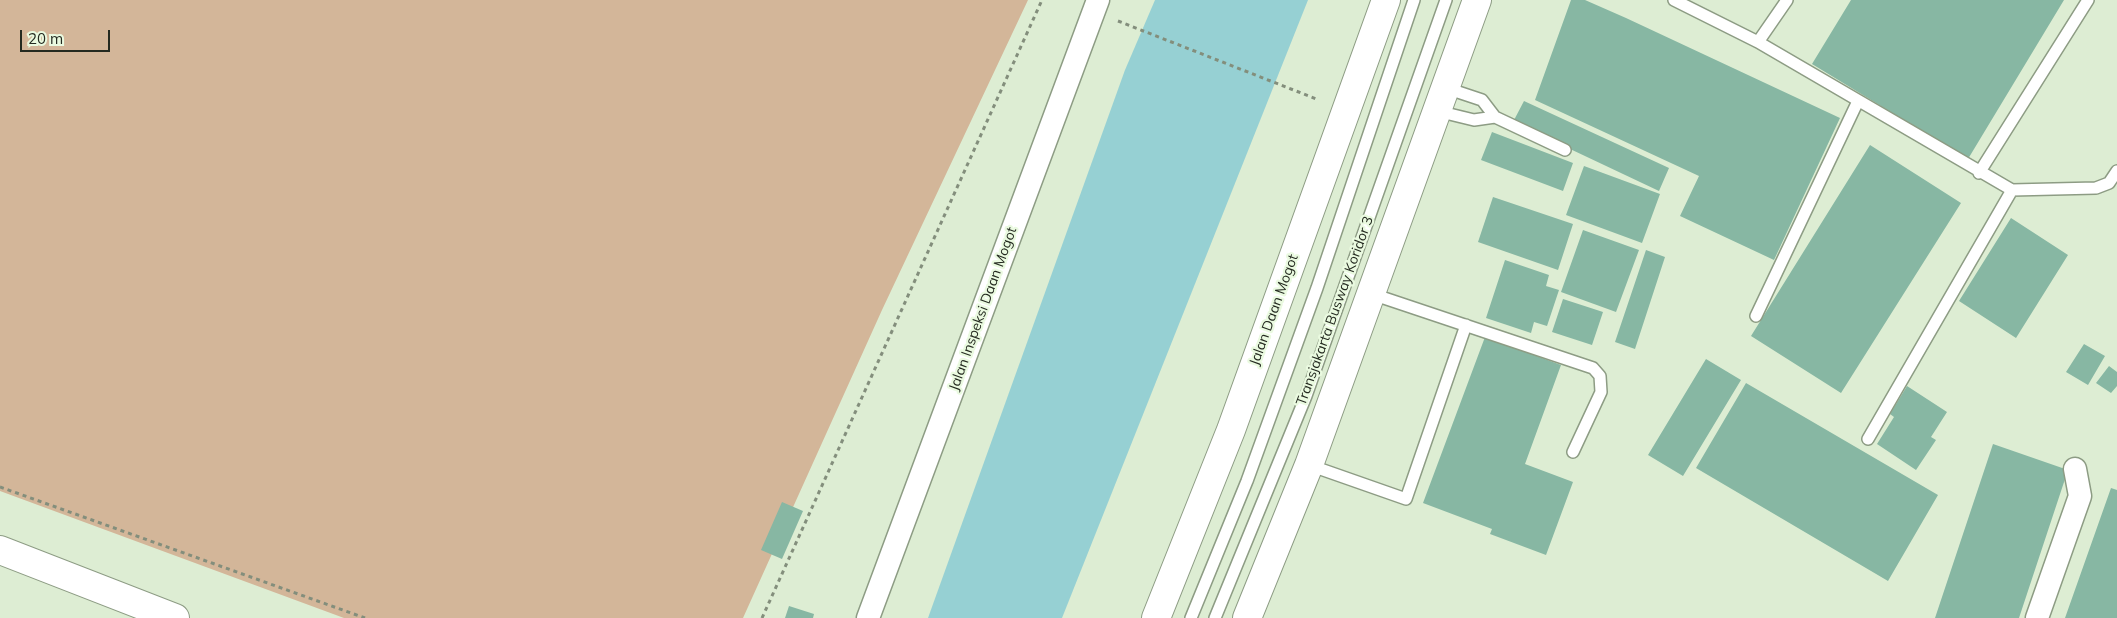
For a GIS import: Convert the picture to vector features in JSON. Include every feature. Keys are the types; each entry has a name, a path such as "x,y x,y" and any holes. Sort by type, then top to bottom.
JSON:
{"main road":[{"name":"Jalan Daan Mogot","path":"1156,618 1231,430 1386,0"},
{"path":"1247,618 1309,466 1477,0"},
{"path":"0,550 175,618"}],"street":[{"name":"Jalan Inspeksi Daan Mogot","path":"868,618 1098,0"},
{"path":"2037,618 2080,496 2075,469"}],"lane":[{"name":"Transjakarta Busway Koridor 3","path":"1191,618 1247,481 1317,288 1414,0"},
{"name":"Transjakarta Busway Koridor 3","path":"1216,618 1306,396 1446,0"},
{"path":"1674,0 1758,42 2012,190 2096,188 2109,183 2117,171"},
{"path":"1758,42 1787,0"},
{"path":"1979,172 2088,0"},
{"path":"1442,100 1482,100 1495,117 1565,150"},
{"path":"1442,100 1474,120 1495,117"},
{"path":"1756,316 1858,101"},
{"path":"1868,438 2012,190"},
{"path":"1372,294 1593,368 1600,376 1601,392 1573,452"},
{"path":"1309,466 1406,499 1466,325"}],"path":[{"path":"762,618 1042,0"},
{"path":"1116,20 1305,95"},
{"path":"0,486 365,618"}],"shaded area":[{"path":"0,0 1028,0 882,310 743,618 344,618 0,491"}],"water":[{"path":"1155,0 1308,0 1062,618 928,618 1125,70"}],"building":[{"path":"1571,0 1585,0 1840,118 1774,260 1680,216 1699,176 1535,100"},
{"path":"1851,0 2064,0 1968,159 1812,64"},
{"path":"1524,101 1669,168 1659,191 1513,122"},
{"path":"1492,132 1573,163 1563,191 1481,160"},
{"path":"1870,145 1961,203 1841,393 1751,336"},
{"path":"1584,166 1660,194 1642,243 1566,215"},
{"path":"1493,197 1573,224 1558,270 1478,242"},
{"path":"2011,218 2068,255 2016,338 1959,301"},
{"path":"1583,230 1639,250 1616,312 1561,292"},
{"path":"1646,250 1665,257 1635,349 1615,342"},
{"path":"1505,260 1549,275 1546,286 1559,290 1547,326 1534,322 1531,333 1486,318"},
{"path":"1563,299 1603,312 1592,345 1552,332"},
{"path":"1485,337 1561,365 1525,464 1573,482 1546,555 1490,534 1492,529 1423,503"},
{"path":"2084,344 2105,356 2088,385 2066,372"},
{"path":"1706,359 1741,380 1683,476 1648,455"},
{"path":"2109,366 2117,372 2117,386 2111,393 2096,383"},
{"path":"1746,383 1938,495 1888,581 1696,468"},
{"path":"1907,386 1947,412 1931,437 1936,440 1916,470 1877,444 1894,417 1890,414"},
{"path":"1993,444 2068,470 2019,618 1935,618"},
{"path":"2111,488 2117,490 2117,618 2065,618"},
{"path":"782,502 803,511 782,559 761,550"},
{"path":"789,606 814,614 813,618 785,618"}]}
